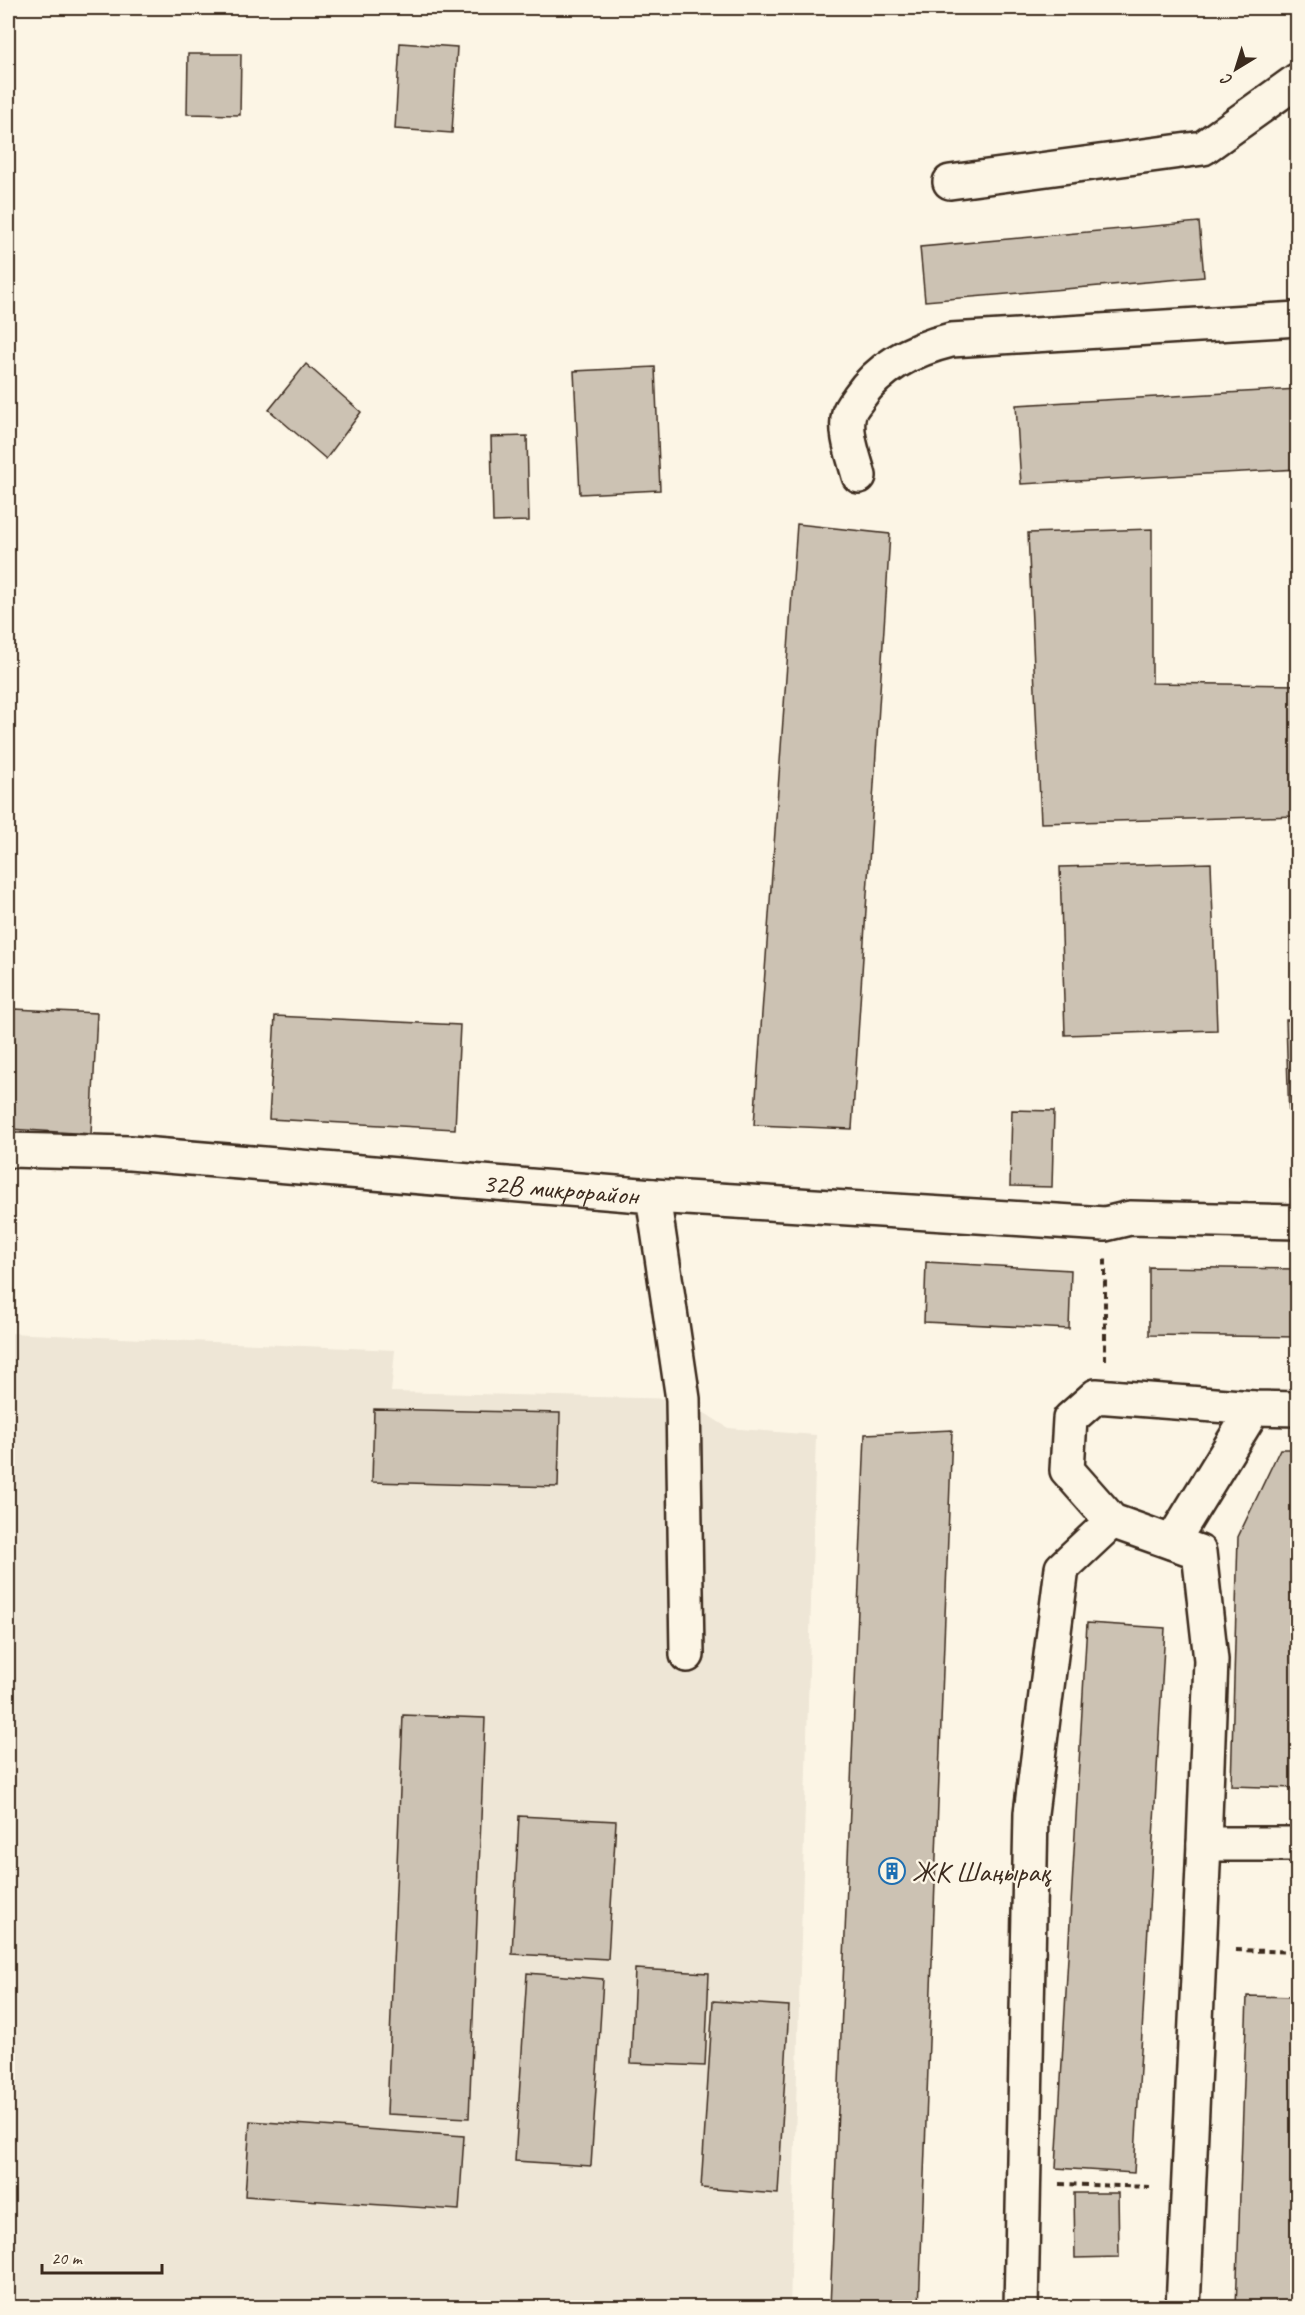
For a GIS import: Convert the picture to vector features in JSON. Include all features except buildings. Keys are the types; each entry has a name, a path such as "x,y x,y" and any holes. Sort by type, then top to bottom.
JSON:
{"street":[{"path":"950,182 1203,148 1298,80"},
{"path":"859,476 848,433 849,412 866,387 889,366 910,353 930,345 951,340 1298,319"},
{"name":"32В микрорайон","path":"8,1150 130,1153 653,1196 683,1399 687,1655"},
{"path":"653,1196 1105,1224 1130,1218 1298,1222"},
{"path":"1183,2307 1211,1660 1199,1552 1112,1521 1067,1470 1070,1419 1096,1396 1254,1408 1298,1409"},
{"path":"1172,1542 1254,1408"},
{"path":"1021,2307 1031,1813 1062,1568 1112,1521"},
{"path":"1204,1844 1298,1844"}],"path":[{"path":"1105,1224 1105,1397"},
{"path":"1200,1949 1298,1952"},
{"path":"1023,2182 1189,2188"}],"shaded area":[{"path":"8,1333 395,1350 391,1392 683,1399 728,1428 816,1435 790,2307 8,2308"}],"place":[{"name":"ЖК Шаңырақ","path":"892,1871"}]}
